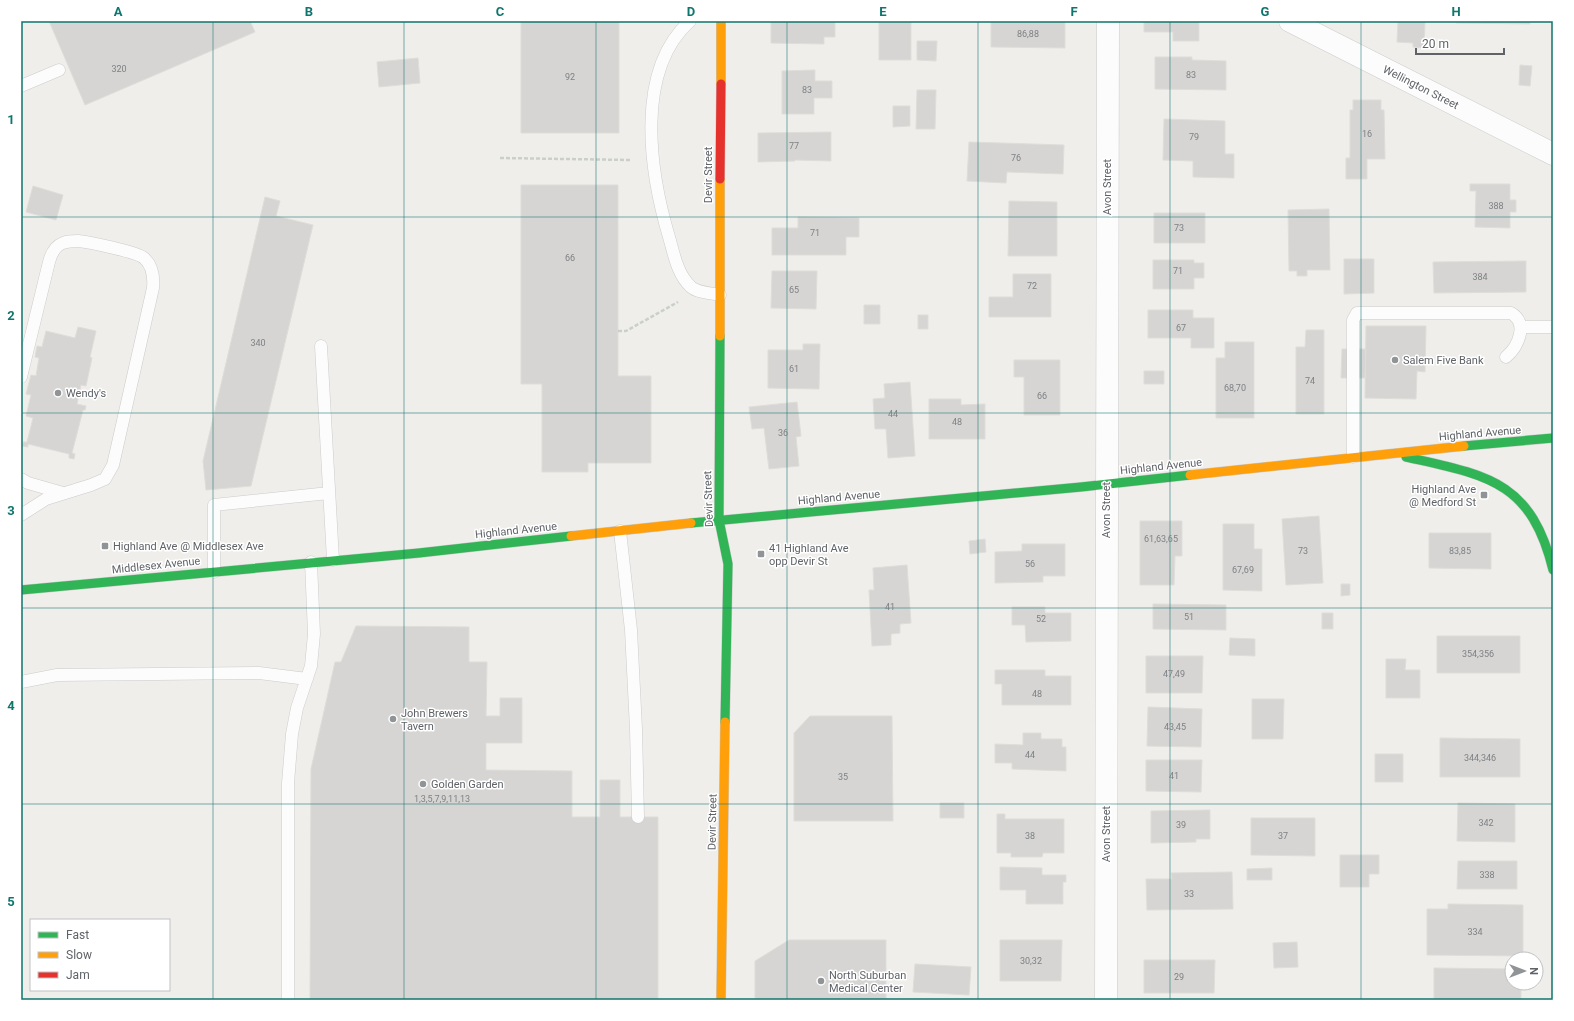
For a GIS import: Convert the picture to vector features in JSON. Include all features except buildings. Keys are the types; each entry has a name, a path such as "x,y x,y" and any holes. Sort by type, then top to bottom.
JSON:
{"main road":[{"name":"Devir Street","path":"721,21 719,520 728,564 721,1000"},
{"name":"Highland Avenue","path":"294,564 719,520 1106,484 1353,457 1553,438"},
{"name":"Highland Avenue","path":"1386,454 1419,460 1483,477 1507,489 1520,501 1544,537 1553,570"},
{"name":"Middlesex Avenue","path":"21,590 294,564"}],"street":[{"name":"Avon Street","path":"1106,1000 1108,21"},
{"name":"Wellington Street","path":"1290,21 1553,154"}],"lane":[{"path":"690,21 681,29 668,48 656,79 652,120 653,160 665,225 678,270 691,287 699,291 720,295"},
{"path":"21,86 59,70"},
{"path":"21,378 49,262 52,253 58,247 63,243 80,241 134,253 142,256 147,261 153,272 153,288 113,465 105,479 46,499 21,515"},
{"path":"1353,457 1353,320 1357,312 1507,312 1516,315 1521,327 1519,340 1506,357"},
{"path":"1521,327 1553,327"},
{"path":"320,346 333,560"},
{"path":"21,479 28,483 64,494"},
{"path":"214,572 214,505 329,493"},
{"path":"620,531 631,630 636,723 638,817"},
{"path":"288,1000 288,783 292,734 297,708 311,666 314,634 311,562"},
{"path":"21,682 57,675 259,672 307,679"}],"path":[{"path":"500,158 653,160"},
{"path":"618,331 626,331 680,301 691,287"}],"traffic: fast":[{"path":"720,336 719,520 728,564 725,722"},
{"path":"1464,446 1553,438"},
{"path":"1406,457 1434,463 1482,477 1501,486 1518,499 1532,517 1544,540 1553,570"},
{"path":"691,523 1081,487 1190,475"},
{"path":"21,590 419,553 571,536"}],"traffic: slow":[{"path":"721,21 721,84"},
{"path":"720,179 720,336"},
{"path":"1190,475 1464,446"},
{"path":"571,536 691,523"},
{"path":"721,1000 725,722"}],"traffic: jam":[{"path":"720,179 721,84"}],"place":[{"name":"Salem Five Bank","path":"1395,360"},
{"name":"Wendy's","path":"58,393"},
{"name":"Highland Ave @ Medford St","path":"1484,495"},
{"name":"Highland Ave @ Middlesex Ave","path":"105,546"},
{"name":"41 Highland Ave opp Devir St","path":"761,554"},
{"name":"John Brewers Tavern","path":"393,719"},
{"name":"Golden Garden","path":"423,784"},
{"name":"North Suburban Medical Center","path":"821,981"}]}
